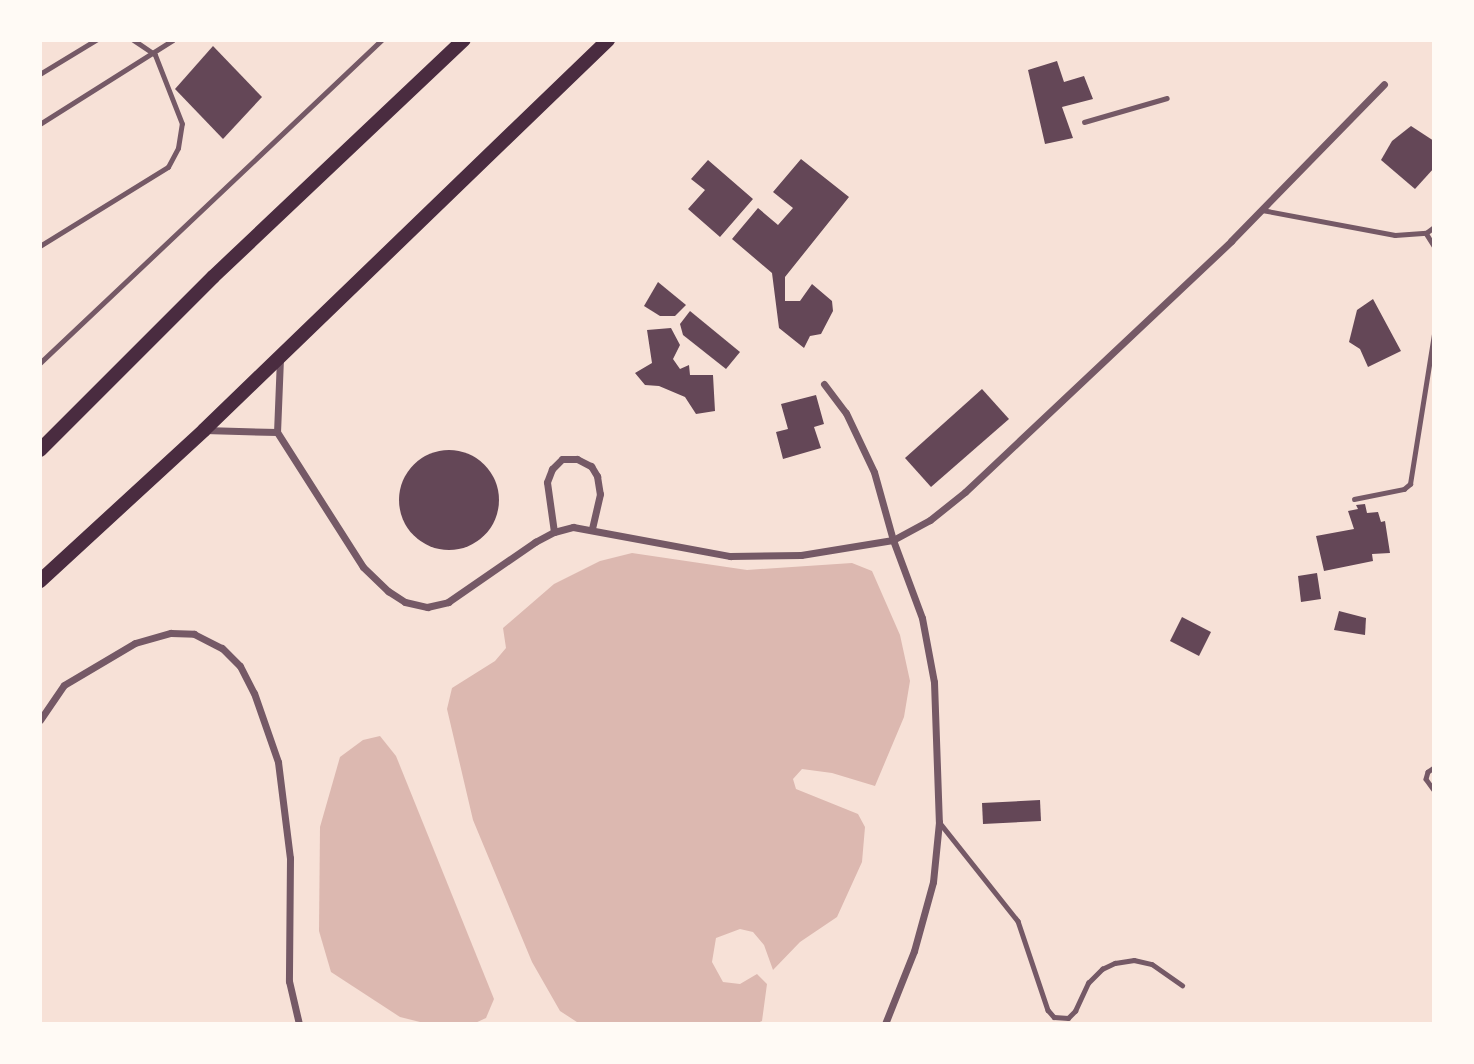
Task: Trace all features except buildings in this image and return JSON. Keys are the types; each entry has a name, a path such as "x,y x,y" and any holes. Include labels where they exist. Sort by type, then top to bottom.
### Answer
{"highway":[{"path":"40,450 213,277 464,40"},
{"path":"40,581 204,430 608,40"}],"street":[{"path":"280,355 277,432 363,567 388,591 405,602 426,607 448,602 554,531 573,527 741,556 801,555 892,540 930,520 965,492 1261,209 1384,84"},
{"path":"824,384 846,413 874,472 892,540 922,618 934,682 939,822 933,882 914,951 886,1024"},
{"path":"204,430 277,432"},
{"path":"554,531 547,482 552,469 562,459 578,459 591,466 597,476 600,494 592,530"},
{"path":"40,720 64,685 135,643 171,633 194,634 222,648 240,666 254,693 280,772 290,858 289,981 299,1024"}],"lane":[{"path":"40,74 96,40"},
{"path":"40,246 168,167 178,148 183,124 155,55 133,40"},
{"path":"40,124 155,55 173,40"},
{"path":"40,363 381,40"},
{"path":"1084,122 1167,97"},
{"path":"1261,209 1395,235 1426,233 1434,227"},
{"path":"1426,233 1434,246"},
{"path":"1354,499 1404,489 1410,484 1434,334"},
{"path":"1434,768 1427,772 1426,779 1434,790"},
{"path":"939,822 1018,921 1048,1010 1054,1017 1068,1018 1075,1011 1088,983 1102,969 1115,963 1134,960 1152,964 1181,985"}],"shaded area":[{"path":"632,553 747,570 852,563 872,571 900,635 910,681 904,717 875,786 832,773 802,769 793,779 796,789 858,814 865,827 862,862 837,917 800,942 773,970 764,945 753,932 740,929 716,938 712,962 723,982 740,984 757,974 767,984 762,1021 755,1024 580,1024 560,1011 532,962 473,820 447,709 452,688 495,661 506,648 503,628 554,584 600,561"},
{"path":"380,736 396,756 494,999 486,1018 473,1024 428,1024 400,1017 331,972 319,931 320,827 340,757 363,740"}]}
